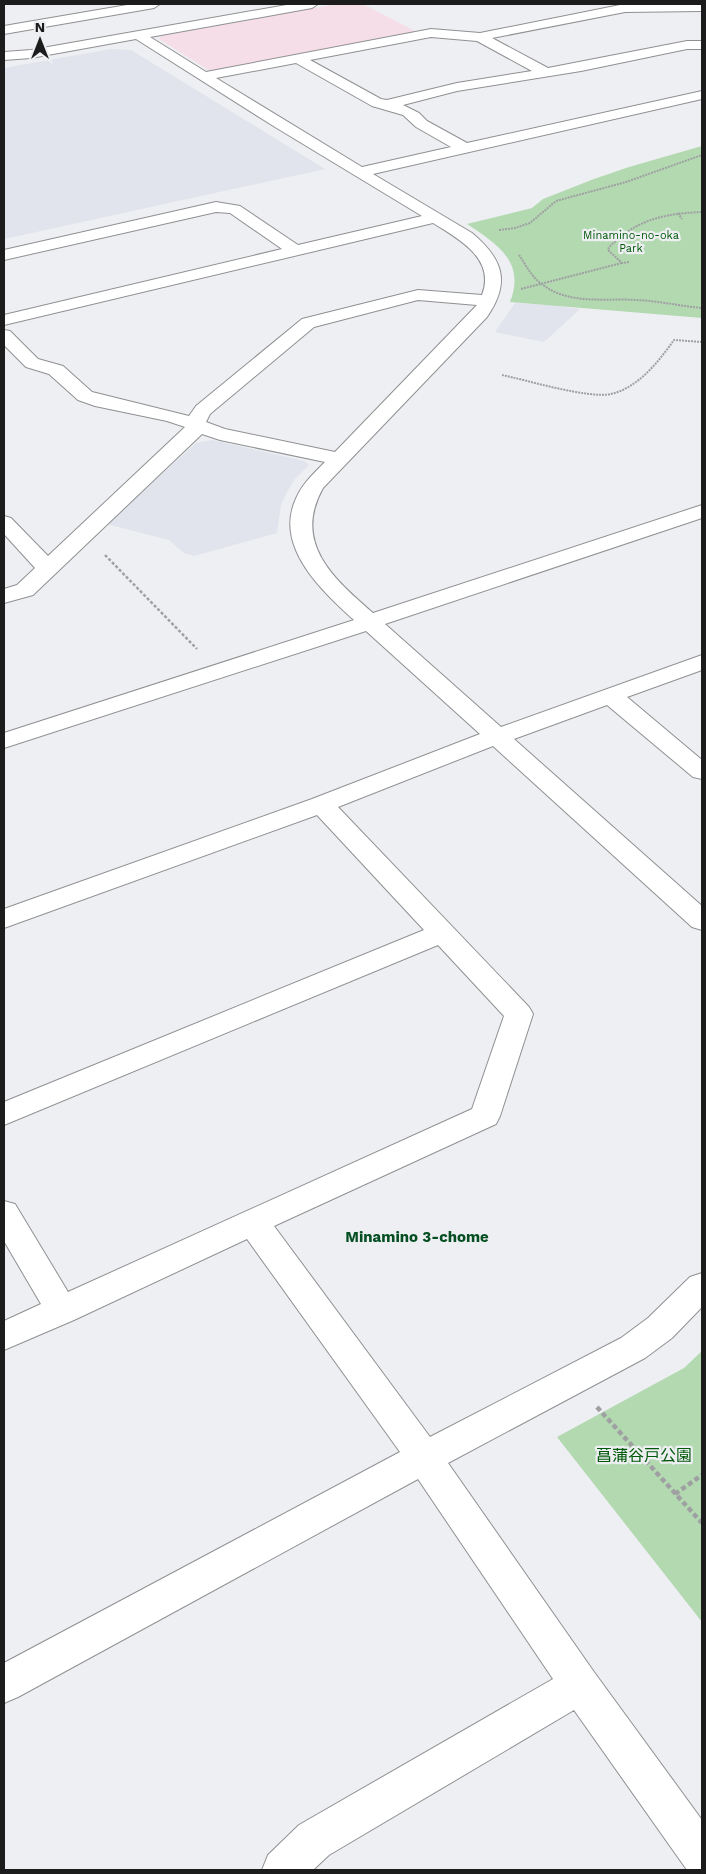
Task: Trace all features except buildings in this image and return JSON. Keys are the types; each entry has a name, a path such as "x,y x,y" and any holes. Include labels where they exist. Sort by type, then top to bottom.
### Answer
{"street":[{"path":"4,30 154,4"},
{"path":"4,56 31,54 312,4"},
{"path":"204,76 431,33 480,37 625,8 702,7"},
{"path":"138,35 466,236 485,254 494,275 493,293 489,301 481,313 314,486 305,500 300,521 305,549 320,574 344,599 702,921"},
{"path":"480,37 546,73"},
{"path":"297,58 377,103 390,104 457,87 546,73 687,45 702,45"},
{"path":"360,172 702,95"},
{"path":"390,104 412,115 420,120 421,124 464,148"},
{"path":"4,255 216,207 234,209 295,251"},
{"path":"4,320 435,218"},
{"path":"4,596 25,590 193,432 203,410 308,322 418,295 489,301"},
{"path":"4,334 32,363 56,370 85,396 95,400 172,416 220,434 339,459"},
{"path":"4,741 702,510"},
{"path":"4,522 48,569"},
{"path":"4,919 321,805 497,737 702,662"},
{"path":"610,695 702,772"},
{"path":"4,1336 485,1116 519,1014 321,805"},
{"path":"4,1114 442,933"},
{"path":"4,1212 62,1310"},
{"path":"253,1222 423,1458 580,1685 702,1855"},
{"path":"4,1684 423,1458 633,1348 660,1328 702,1286"},
{"path":"283,1870 314,1840 580,1685"}],"path":[{"path":"503,236 497,230 516,228 530,223 556,202 626,182 702,155"},
{"path":"622,263 609,252 608,247 628,231 650,219 678,213 702,212"},
{"path":"678,213 682,219"},
{"path":"515,250 529,271 542,285 551,290 581,299 636,300 702,308"},
{"path":"515,289 542,285 554,279 630,262"},
{"path":"502,375 610,395 647,372 664,356 674,340 702,342"},
{"path":"84,533 200,652"},
{"path":"596,1404 702,1523"},
{"path":"675,1494 702,1475"}],"shaded area":[{"path":"337,4 363,4 417,32 210,71 159,39 162,35"},
{"path":"111,49 131,50 325,169 4,239 4,68"},
{"path":"515,303 580,309 544,342 495,332"},
{"path":"213,440 304,461 309,465 294,480 287,492 281,505 277,533 194,556 184,553 169,540 107,524 196,443"}],"green space":[{"name":"Minamino-no-oka Park","path":"702,146 702,318 510,302 514,288 514,276 511,265 498,247 467,224 532,208 543,199 594,179"},
{"name":"菖蒲谷戸公園","path":"702,1351 702,1622 557,1437 684,1368"}],"district":[{"name":"Minamino 3-chome","path":"417,1237"}]}
